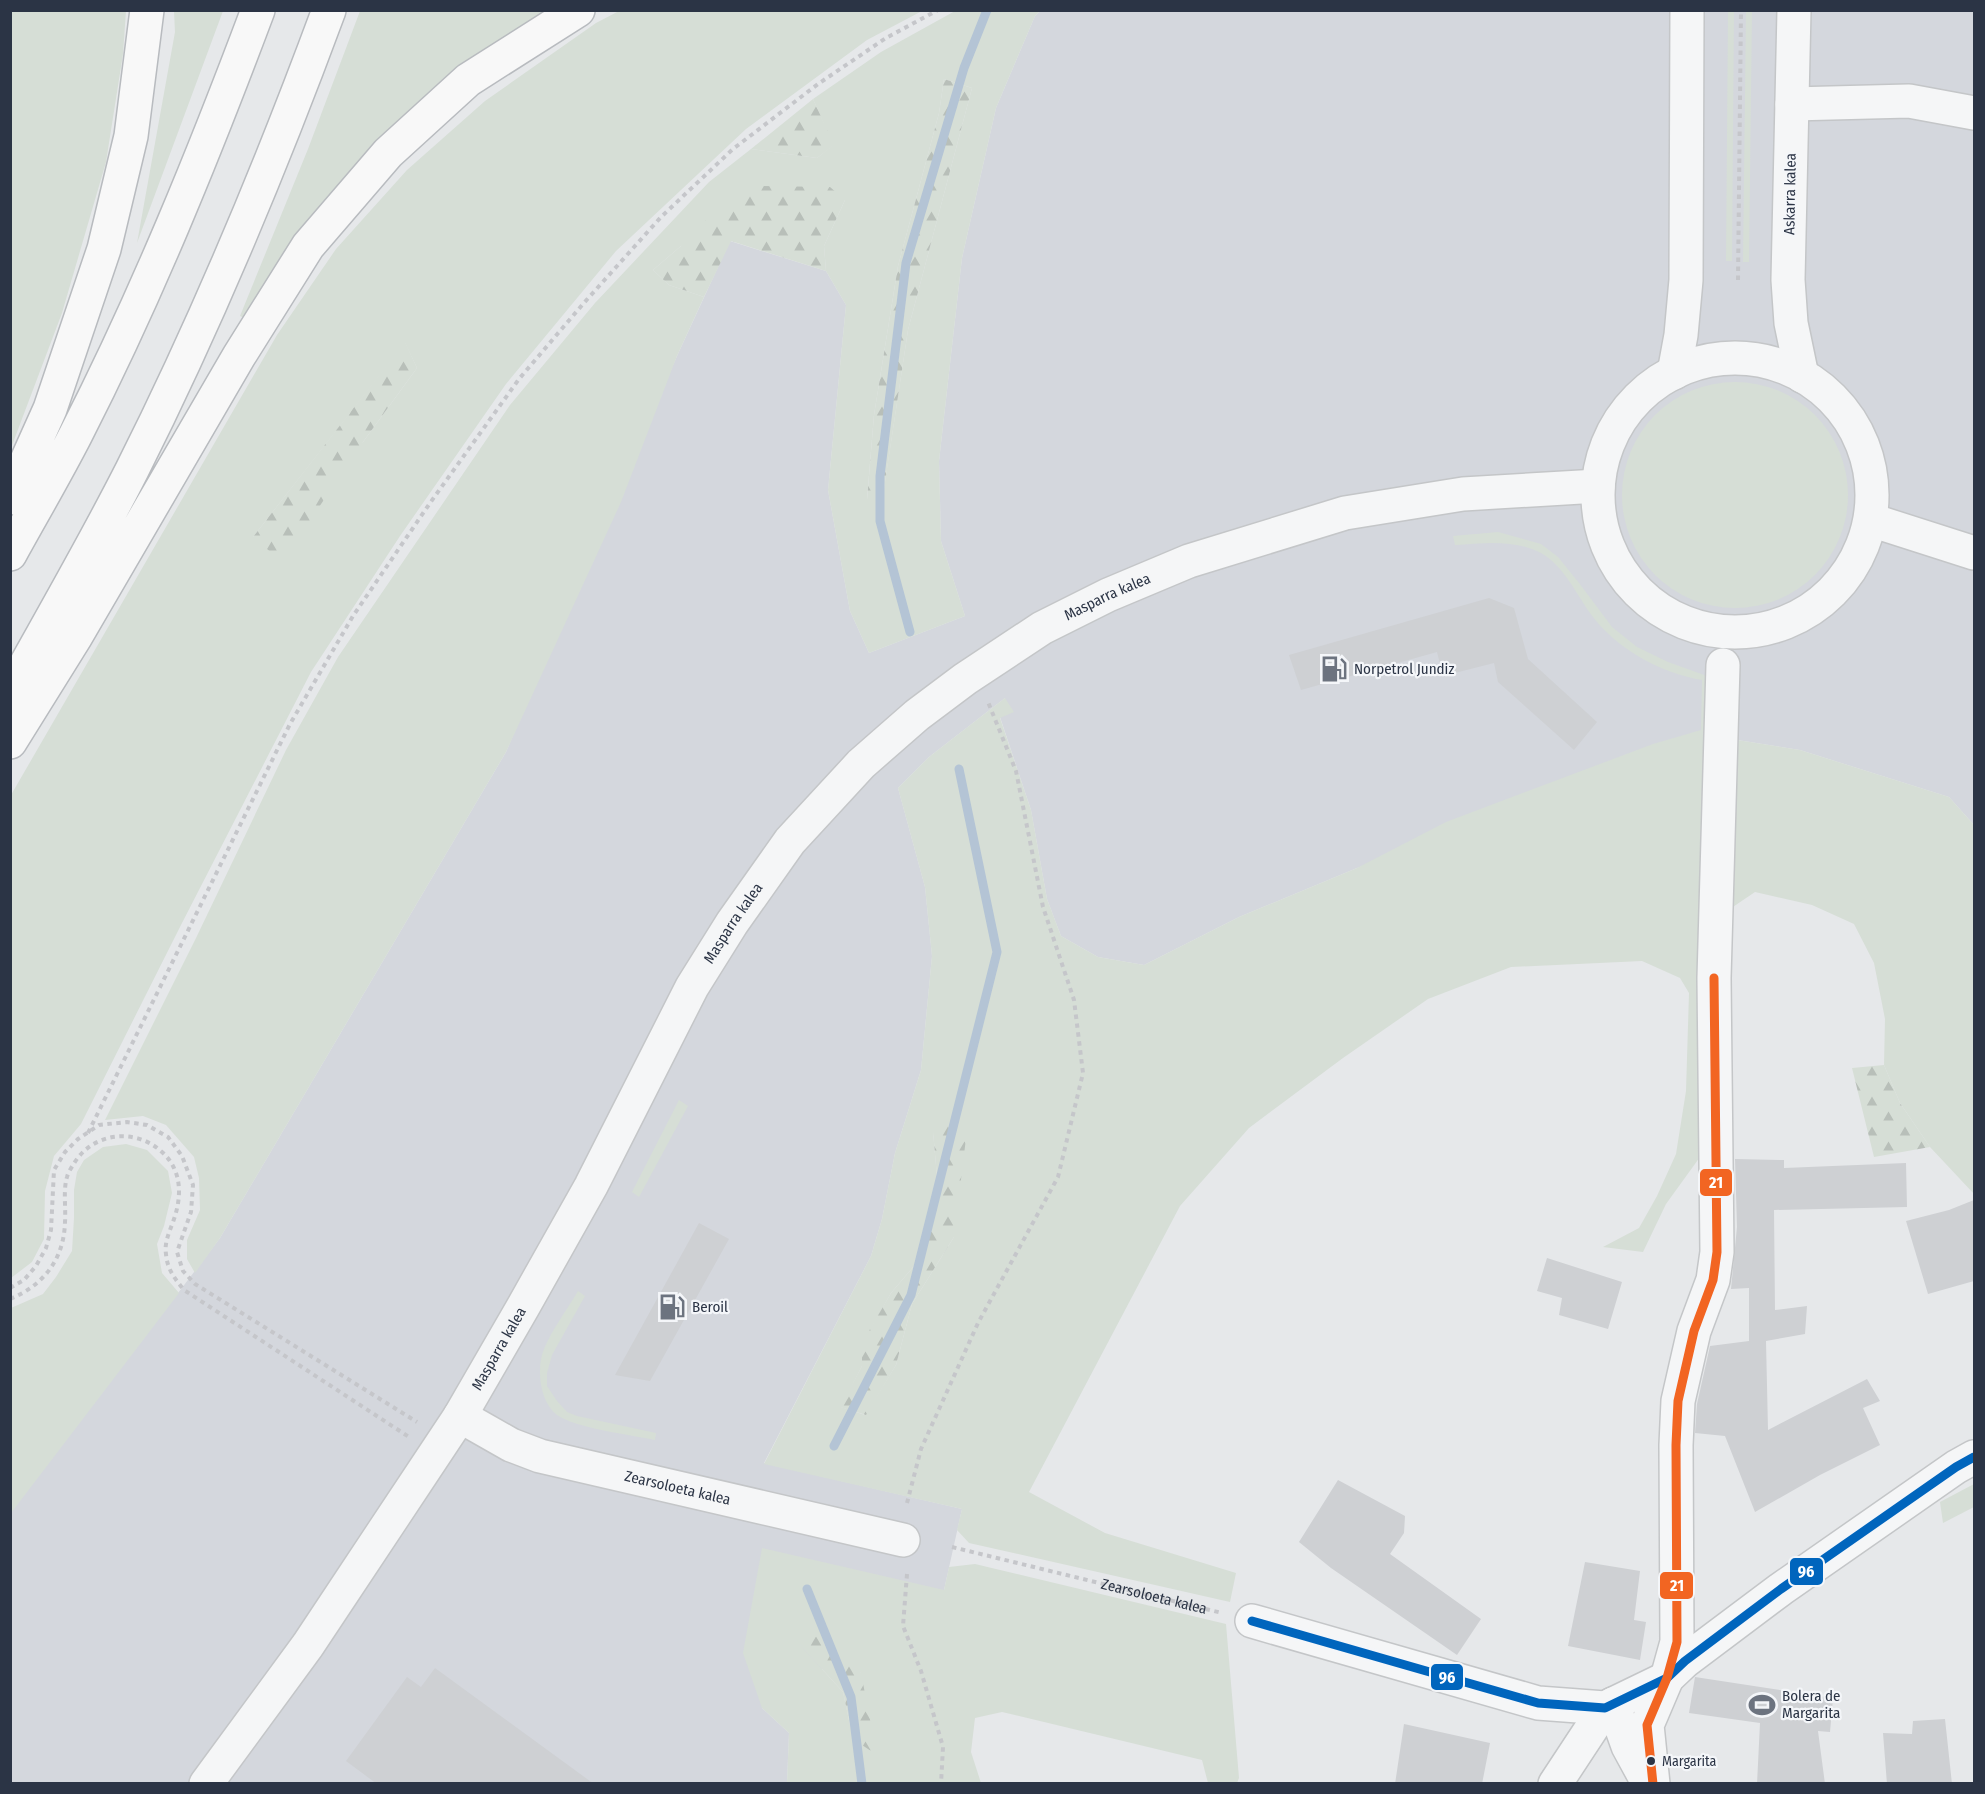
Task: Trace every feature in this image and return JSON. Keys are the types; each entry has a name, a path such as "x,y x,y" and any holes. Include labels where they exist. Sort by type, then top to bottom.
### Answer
{"highway":[{"path":"10,498 50,409 104,249 131,136 147,10"},
{"path":"10,554 76,434 150,279 228,92 258,10"},
{"path":"10,693 132,471 209,308 288,119 329,10"},
{"path":"10,742 82,626 239,356 308,246 388,153 468,81 578,10"}],"street":[{"path":"1674,373 1681,335 1686,280 1687,10"},
{"name":"Askarra kalea","path":"1794,10 1788,280 1791,323 1802,376"},
{"path":"1792,104 1909,101 1974,113"},
{"path":"1738,358 1771,363 1802,376 1830,396 1852,422 1866,453 1873,486 1871,520 1857,559 1833,592 1799,617 1760,631 1719,632 1679,620 1644,598 1617,566 1602,528 1598,486 1605,451 1621,420 1644,393 1674,373 1705,362 1738,358"},
{"name":"Masparra kalea","path":"206,1784 308,1646 459,1416 591,1186 692,987 732,923 790,841 861,764 917,715 965,679 1042,628 1108,595 1189,561 1345,513 1463,494 1598,486"},
{"path":"1871,520 1974,553"},
{"path":"1653,1784 1647,1725 1667,1678 1677,1642 1676,1445 1678,1401 1694,1331 1713,1280 1717,1252 1713,978 1723,665"},
{"name":"Zearsoloeta kalea","path":"459,1416 512,1445 540,1456 903,1540"},
{"path":"1252,1621 1538,1702 1609,1706 1667,1678 1685,1661 1781,1589 1956,1467 1974,1457"},
{"path":"1555,1784 1609,1706"},
{"path":"1609,1706 1648,1784"}],"path":[{"path":"88,1133 290,724 353,616 519,379 661,217 733,148 837,71 886,38 938,10"},
{"path":"1738,280 1740,10"},
{"path":"907,1503 921,1449 978,1323 1058,1177 1083,1073 1074,1000 1043,908 1016,771 988,701"},
{"path":"10,1288 24,1280 36,1266 46,1248 51,1230 54,1170 65,1152 99,1125 127,1122 147,1125 168,1137 182,1156 193,1185 191,1212 177,1252 183,1271 195,1284 417,1422"},
{"path":"10,1299 35,1286 52,1268 60,1250 65,1226 67,1176 76,1160 87,1148 103,1138 122,1135 138,1137 155,1145 167,1156 177,1172 180,1189 178,1207 167,1237 166,1254 171,1273 184,1290 410,1437"},
{"name":"Zearsoloeta kalea","path":"952,1547 1252,1621"},
{"path":"907,1574 903,1626 921,1671 943,1747 941,1784"}],"shaded area":[{"path":"1040,11 1974,11 1974,825 1949,797 1800,750 1712,736 1357,868 1239,917 1144,965 1098,957 1061,936 1047,899 1031,810 1000,717 1005,698 929,757 898,788 925,887 932,956 921,1070 895,1153 882,1219 871,1256 764,1463 962,1509 944,1590 762,1708 789,1733 787,1783 11,1783 10,1513 220,1238 506,752 677,356 730,241 826,271 846,305 828,490 850,611 869,653 965,616 941,541 939,461 962,258 996,108 1035,16"}],"green space":[{"path":"11,10 126,11 123,54 106,162 62,313 11,448"},
{"path":"1734,10 1732,261 1726,261 1728,11"},
{"path":"174,11 223,11 137,243 175,32"},
{"path":"360,11 556,11 487,54 249,320 240,316 308,149"},
{"path":"619,11 922,11 867,40 746,129 616,251 506,384 400,536 311,672 81,1124 54,1156 45,1191 44,1239 32,1262 11,1278 11,795 277,335 336,249 407,170 485,101 596,23","holes":["405,343 417,368 363,442 253,537"]},
{"path":"955,11 1040,11 1035,16 996,108 962,258 939,461 941,541 965,616 869,653 850,611 828,490 846,305 826,271 824,246 845,200 681,246 653,270 669,285 704,297 677,356 621,502 506,752 220,1238 195,1273 187,1259 187,1240 200,1210 199,1178 194,1157 166,1125 143,1116 105,1120 286,750 338,657 510,405 595,303 709,182 751,149 817,158 833,145 813,99 881,52","holes":["944,79 972,88 908,330 881,508 867,499 874,415 898,266 939,113"]},
{"path":"1746,11 1752,11 1749,262 1743,262"},
{"path":"944,79 972,88 908,330 881,509 867,500 874,415 898,266 939,113"},
{"path":"813,99 834,145 817,158 751,149"},
{"path":"762,186 830,187 845,200 824,246 826,271 731,241 704,297 669,285 653,270 681,246 710,216"},
{"path":"405,342 417,368 363,442 292,547 274,555 253,537"},
{"path":"1724,382 1746,382 1788,395 1815,415 1835,442 1846,473 1848,495 1846,517 1835,548 1815,575 1788,595 1768,603 1746,608 1724,608 1682,595 1663,582 1648,567 1635,548 1627,528 1622,506 1622,484 1635,442 1648,423 1663,408 1682,395 1702,387"},
{"path":"1498,532 1541,544 1558,557 1612,627 1637,647 1668,662 1707,676 1700,1157 1666,1204 1643,1252 1603,1247 1639,1228 1676,1154 1686,1091 1689,993 1680,978 1642,961 1511,967 1428,999 1343,1058 1249,1128 1180,1206 1029,1492 1105,1533 1236,1573 1230,1602 969,1543 957,1530 962,1509 764,1464 871,1256 882,1219 895,1153 921,1070 932,956 925,887 898,788 929,757 1005,698 1014,712 1000,718 1031,810 1047,899 1061,936 1098,957 1144,965 1239,917 1357,868 1446,822 1653,744 1701,730 1702,680 1670,672 1625,648 1600,626 1562,572 1549,558 1531,549 1510,544 1455,545 1453,536","holes":["933,1131 954,1237 912,1304 896,1365 865,1415 841,1407 862,1366 863,1343 891,1293 926,1252 937,1177"]},
{"path":"1731,739 1800,750 1949,797 1974,825 1974,1194 1930,1147 1900,1103 1884,1065 1885,1019 1874,963 1854,924 1812,905 1755,892 1724,913"},
{"path":"1884,1065 1900,1103 1930,1147 1874,1157 1852,1068"},
{"path":"679,1100 688,1106 639,1197 632,1192"},
{"path":"953,1119 967,1130 954,1237 912,1304 896,1365 866,1415 840,1407 862,1366 862,1343 891,1293 926,1252 937,1177 933,1131"},
{"path":"126,1144 147,1150 168,1171 172,1193 157,1244 162,1273 179,1293 11,1513 11,1308 43,1294 72,1251 74,1190 77,1172 84,1160 103,1147"},
{"path":"578,1291 585,1296 552,1355 547,1373 547,1386 567,1412 656,1433 655,1440 565,1420 557,1415 547,1403 540,1379 542,1355 553,1331"},
{"path":"1974,1484 1974,1507 1943,1523 1940,1502"},
{"path":"762,1548 944,1590 949,1567 975,1564 1226,1624 1239,1778 1237,1783 1208,1783 1202,1760 1002,1712 975,1718 971,1752 981,1783 787,1783 789,1733 762,1708 743,1653","holes":["799,1644 861,1673 853,1739 843,1692"]},
{"path":"820,1635 838,1643 861,1673 877,1755 853,1739 843,1692 799,1644"}],"building":[{"name":"Norpetrol Jundiz","path":"1489,598 1514,608 1528,659 1597,722 1574,750 1498,682 1494,663 1443,676 1437,652 1301,690 1289,655"},
{"path":"1735,1159 1784,1160 1784,1168 1906,1163 1907,1207 1774,1210 1775,1310 1807,1306 1805,1334 1766,1341 1768,1430 1867,1379 1880,1401 1863,1408 1880,1445 1820,1475 1755,1512 1725,1436 1695,1433 1697,1404 1710,1346 1749,1341 1749,1288 1731,1289 1737,1227"},
{"path":"1974,1200 1974,1281 1928,1294 1906,1221 1949,1210"},
{"name":"Beroil","path":"699,1223 729,1239 650,1381 615,1375"},
{"path":"1547,1258 1622,1282 1608,1329 1559,1315 1562,1298 1537,1291"},
{"path":"1338,1480 1405,1516 1404,1533 1390,1554 1481,1619 1457,1655 1331,1568 1299,1542"},
{"path":"1585,1562 1640,1571 1634,1620 1646,1622 1640,1660 1568,1646"},
{"path":"435,1668 594,1784 377,1784 346,1761 407,1677 421,1687"},
{"path":"1695,1677 1833,1698 1830,1732 1818,1731 1825,1784 1757,1784 1760,1723 1689,1713"},
{"path":"1945,1719 1952,1784 1887,1784 1883,1733 1912,1734 1913,1721"},
{"path":"1404,1724 1490,1743 1482,1784 1395,1784"}],"waterway":[{"path":"910,632 880,521 880,476 906,263 964,68 987,10"},
{"path":"834,1446 911,1295 997,952 959,769"},
{"path":"807,1589 851,1697 862,1784"}],"transit line":[{"name":"21","path":"1653,1784 1647,1725 1667,1678 1677,1642 1676,1445 1678,1401 1694,1331 1713,1280 1717,1252 1714,978"},
{"name":"96","path":"1252,1621 1538,1703 1605,1708 1667,1678 1685,1661 1781,1589 1956,1467 1974,1457"}],"place":[{"name":"Norpetrol Jundiz","path":"1334,669"},
{"name":"Beroil","path":"672,1307"},
{"name":"Bolera de Margarita","path":"1762,1705"},
{"name":"Margarita","path":"1651,1761"}]}
